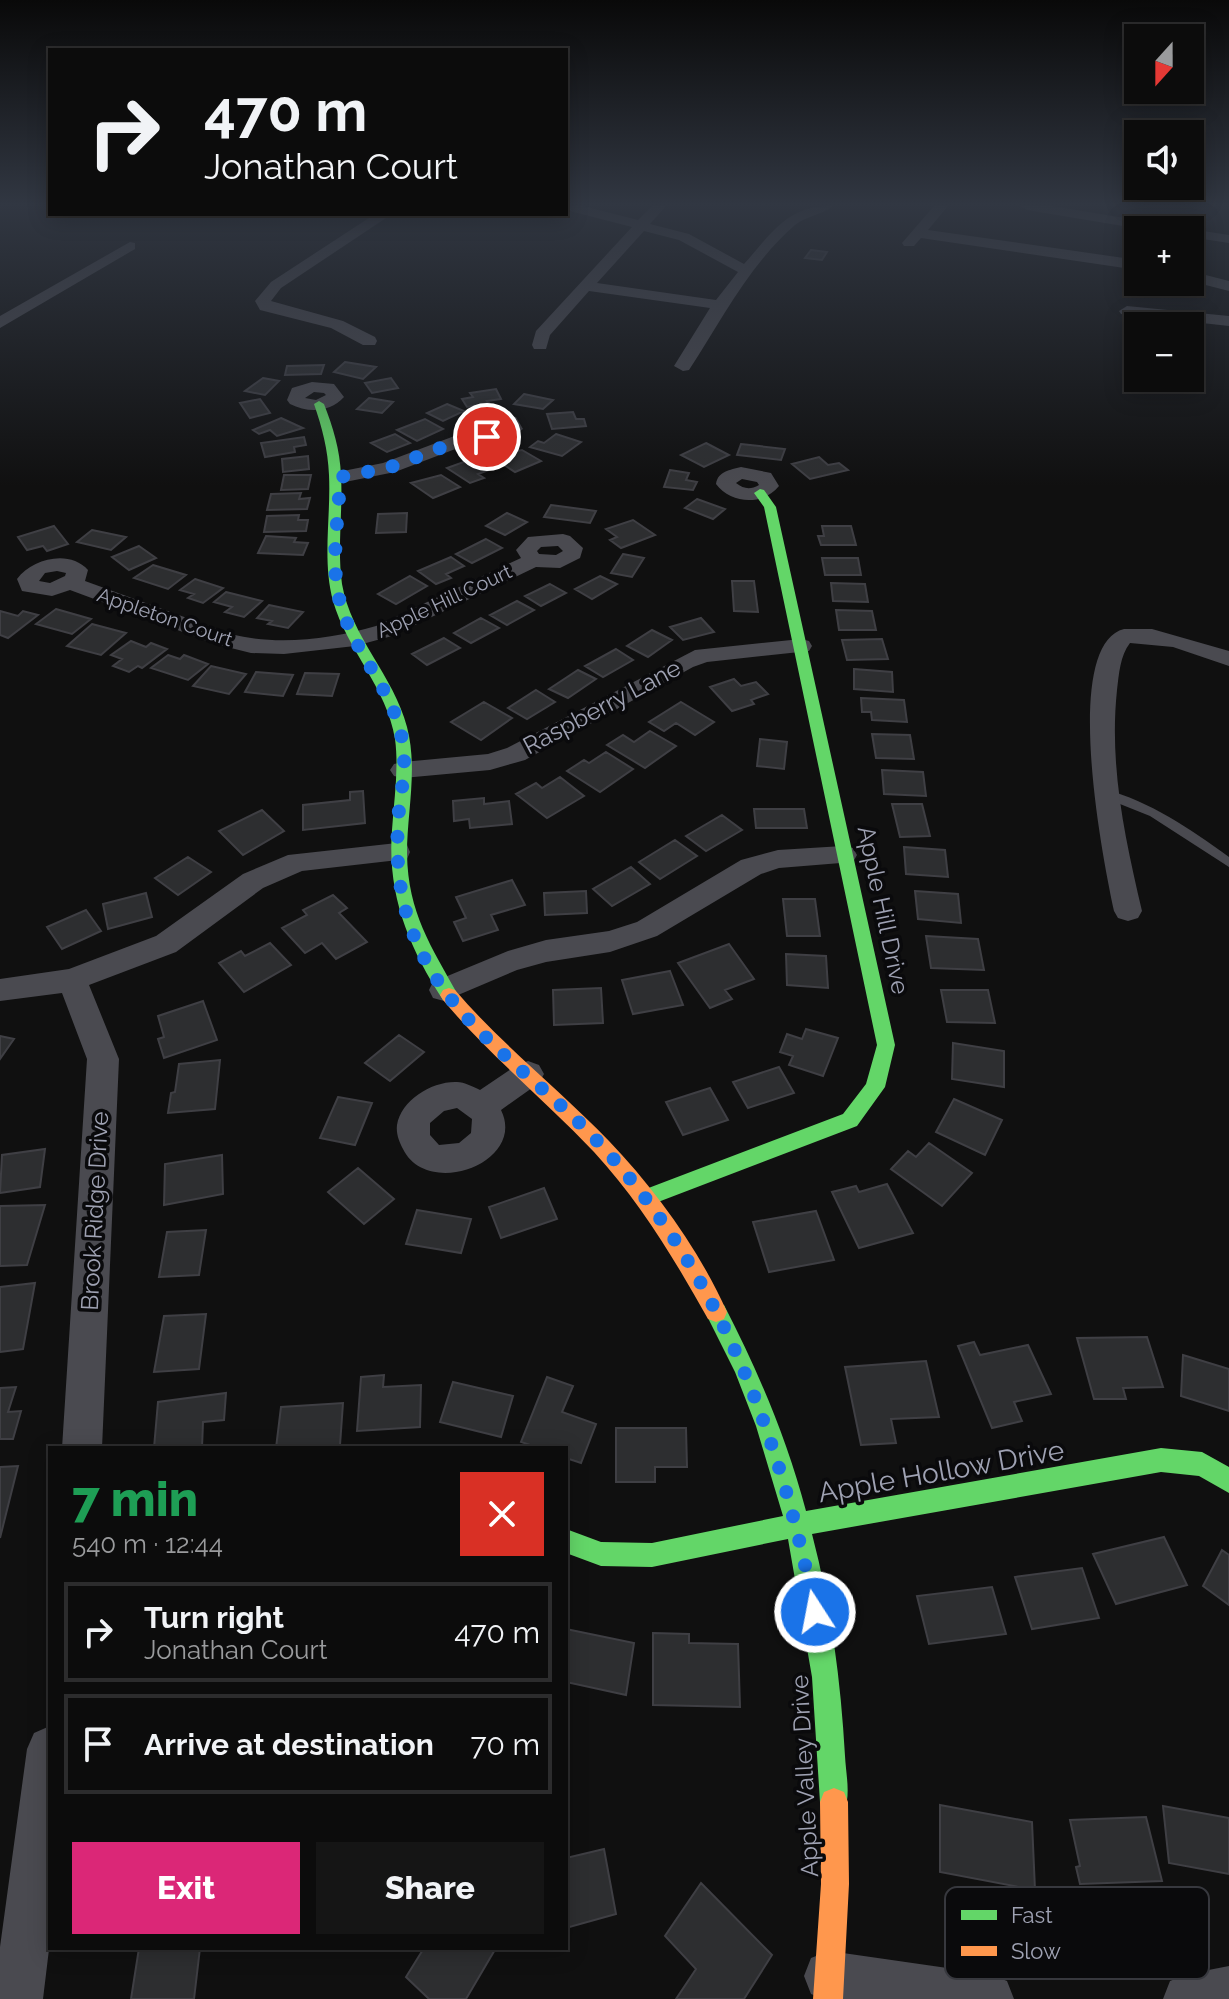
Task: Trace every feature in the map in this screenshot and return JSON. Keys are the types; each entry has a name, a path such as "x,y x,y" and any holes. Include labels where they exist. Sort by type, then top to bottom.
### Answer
{"street":[{"path":"0,323 40,299"},
{"path":"264,299 266,307 337,324 369,341"},
{"path":"540,345 542,334 572,299"},
{"path":"679,299 720,305"},
{"path":"683,366 724,299"},
{"path":"1127,311 1229,321"},
{"name":"Apple Valley Drive","path":"319,404 333,435 340,477 337,583 342,611 393,708 403,745 398,878 406,915 420,950 444,990 472,1022 602,1146 645,1198 693,1268 739,1355 764,1416 796,1525 819,1636 831,1743 835,1871 829,1988"},
{"path":"340,477 388,468 477,434"},
{"name":"Apple Hill Drive","path":"645,1198 850,1120 875,1087 886,1045 770,507 760,493"},
{"name":"Apple Hill Court","path":"355,639 384,631 533,560"},
{"name":"Appleton Court","path":"71,583 192,629 251,646 284,647 355,639"},
{"path":"1128,911 1103,793 1100,726 1112,648 1124,636 1152,636 1229,659"},
{"name":"Raspberry Lane","path":"403,770 490,762 516,754 703,655 801,646"},
{"path":"0,990 72,980 166,944 253,881 298,862 397,852"},
{"path":"444,990 521,958 610,941 647,929 751,867 778,859 843,855"},
{"name":"Brook Ridge Drive","path":"72,980 103,1059 82,1446"},
{"path":"482,1106 528,1074"},
{"name":"Apple Hollow Drive","path":"568,1542 601,1554 652,1555 796,1525 1161,1460 1202,1464 1229,1481"},
{"path":"18,1999 48,1765"},
{"path":"829,1988 989,1999"},
{"path":"1188,1999 1229,1991"}],"lane":[{"path":"1103,793 1128,799 1175,822 1229,863"}],"building":[{"path":"345,362 376,367 363,379 334,372"},
{"path":"324,365 321,374 285,375 287,366"},
{"path":"263,378 279,381 265,395 245,391"},
{"path":"391,378 398,388 372,393 365,383"},
{"path":"496,389 501,399 487,401 489,403 467,407 462,399 473,397 470,393"},
{"path":"524,394 553,400 543,409 514,404"},
{"path":"369,398 393,402 382,413 357,409"},
{"path":"260,399 270,413 250,418 240,403"},
{"path":"447,404 464,411 443,421 427,413"},
{"path":"573,412 576,419 584,419 586,426 552,429 547,414"},
{"path":"281,418 303,428 277,436 270,430 259,434 253,430"},
{"path":"425,419 443,429 417,441 397,430"},
{"path":"395,434 410,443 387,452 371,443"},
{"path":"556,434 581,442 562,456 530,447 538,441 544,443"},
{"path":"304,437 306,445 294,447 295,452 265,457 261,443"},
{"path":"706,443 729,455 704,467 681,455"},
{"path":"741,444 785,449 781,460 737,455"},
{"path":"522,450 541,461 515,472 492,457"},
{"path":"308,456 309,469 283,472 282,459"},
{"path":"819,457 828,465 839,463 848,470 810,479 792,464"},
{"path":"484,459 497,467 478,474 484,478 470,483 447,468 469,460 474,463"},
{"path":"670,470 689,473 686,480 697,482 693,490 664,487"},
{"path":"284,475 311,475 308,489 281,490"},
{"path":"441,475 460,487 433,498 411,483"},
{"path":"301,493 299,499 310,498 307,509 267,510 271,494"},
{"path":"697,499 725,509 713,519 685,508"},
{"path":"551,505 596,511 590,523 544,517"},
{"path":"407,513 406,532 376,533 378,514"},
{"path":"507,513 527,522 505,535 486,526"},
{"path":"299,515 298,520 308,520 306,531 264,532 267,516"},
{"path":"633,520 655,535 621,548 610,540 617,537 606,529"},
{"path":"54,526 68,544 47,551 43,546 27,550 18,537"},
{"path":"822,526 851,526 856,545 821,545 818,536 824,536"},
{"path":"92,530 126,537 111,550 77,542"},
{"path":"266,536 296,538 294,542 308,543 303,555 258,553"},
{"path":"486,539 502,548 472,563 456,554"},
{"path":"139,546 156,558 129,570 112,557"},
{"path":"623,554 644,558 632,577 611,573"},
{"path":"451,557 464,566 446,574 451,578 436,584 418,571"},
{"path":"822,558 858,558 861,575 825,575"},
{"path":"153,565 186,575 168,589 134,578"},
{"path":"410,576 427,586 396,604 378,594"},
{"path":"600,576 617,584 592,599 575,589"},
{"path":"195,579 223,588 203,603 188,598 194,594 180,590"},
{"path":"732,581 754,581 758,612 734,611"},
{"path":"831,583 865,584 868,602 833,601"},
{"path":"550,584 566,593 541,606 525,596"},
{"path":"226,592 262,601 244,617 225,612 232,607 214,602"},
{"path":"517,601 534,610 507,625 490,615"},
{"path":"269,605 303,612 288,628 268,624 272,621 257,618"},
{"path":"56,609 91,619 72,634 36,624"},
{"path":"836,610 872,611 876,630 839,630"},
{"path":"0,611 18,616 23,611 38,615 8,638 0,635"},
{"path":"481,618 499,628 471,643 454,633"},
{"path":"701,618 714,632 683,640 670,627"},
{"path":"92,624 126,633 101,655 67,646"},
{"path":"652,630 672,640 648,657 627,646"},
{"path":"444,638 460,648 427,665 412,654"},
{"path":"882,639 888,659 847,660 842,640"},
{"path":"131,641 146,647 151,643 167,649 142,668 138,666 129,672 113,666 122,659 111,655"},
{"path":"616,649 633,660 603,677 585,666"},
{"path":"168,655 180,659 184,655 208,664 188,680 151,668"},
{"path":"211,666 246,674 229,694 193,686"},
{"path":"854,669 892,672 893,692 854,689"},
{"path":"578,670 596,679 568,698 549,689"},
{"path":"256,672 293,675 283,696 245,692"},
{"path":"305,673 339,674 332,696 297,694"},
{"path":"734,679 741,686 756,682 768,694 751,700 754,704 732,711 710,687"},
{"path":"536,690 555,702 527,719 508,708"},
{"path":"861,698 904,700 907,722 872,720 871,712 862,712"},
{"path":"484,702 512,718 481,740 451,722"},
{"path":"681,702 714,722 695,735 676,723 664,731 649,722"},
{"path":"650,731 676,746 645,768 607,745 623,735 634,742"},
{"path":"872,734 910,735 914,759 876,758"},
{"path":"760,739 787,742 784,769 757,766"},
{"path":"606,752 633,769 600,792 567,771 584,760 589,763"},
{"path":"882,770 923,772 926,796 884,794"},
{"path":"560,777 584,796 547,818 516,794 536,783 542,788"},
{"path":"363,791 365,823 303,830 303,805 350,800 350,792"},
{"path":"484,798 484,804 509,801 512,824 470,828 469,819 454,821 453,801"},
{"path":"892,804 922,804 930,836 900,837"},
{"path":"754,809 804,809 807,828 756,828"},
{"path":"262,810 284,831 243,855 219,831"},
{"path":"722,815 742,830 706,851 686,836"},
{"path":"675,840 697,856 660,879 639,862"},
{"path":"904,847 945,850 948,877 906,874"},
{"path":"188,857 211,872 178,895 155,878"},
{"path":"631,867 650,884 612,906 593,889"},
{"path":"512,880 525,905 491,915 498,930 463,941 454,922 466,918 456,897"},
{"path":"586,891 587,913 545,915 544,893"},
{"path":"915,891 958,894 961,923 918,919"},
{"path":"146,893 152,917 108,929 103,904"},
{"path":"333,895 347,908 339,913 367,942 336,959 322,943 305,953 282,928 307,915 303,910"},
{"path":"783,899 815,899 820,936 787,936"},
{"path":"86,910 101,931 62,949 47,927"},
{"path":"926,936 978,939 984,970 931,968"},
{"path":"270,943 291,965 244,992 219,963 241,951 245,956"},
{"path":"729,944 754,979 725,990 732,999 710,1008 678,963"},
{"path":"786,954 826,956 828,988 787,985"},
{"path":"670,971 683,1005 633,1014 622,980"},
{"path":"601,988 603,1023 554,1025 553,990"},
{"path":"941,990 988,990 995,1023 947,1022"},
{"path":"203,1001 217,1040 164,1058 158,1039 164,1037 158,1016"},
{"path":"806,1029 838,1038 823,1076 789,1065 793,1056 780,1052 787,1034 802,1039"},
{"path":"399,1035 424,1052 390,1081 365,1063"},
{"path":"0,1036 14,1039 0,1059"},
{"path":"953,1043 1004,1051 1004,1087 952,1079"},
{"path":"220,1060 215,1109 168,1113 179,1064"},
{"path":"779,1067 794,1093 748,1108 733,1082"},
{"path":"710,1088 728,1120 683,1135 666,1102"},
{"path":"338,1097 372,1103 355,1145 320,1138"},
{"path":"954,1099 1002,1120 985,1155 936,1132"},
{"path":"929,1143 972,1173 942,1206 891,1169 908,1151 916,1157"},
{"path":"45,1149 40,1187 0,1193 2,1155"},
{"path":"222,1155 223,1194 164,1205 165,1164"},
{"path":"358,1168 394,1199 364,1224 328,1192"},
{"path":"887,1184 913,1233 859,1248 832,1192 856,1186 859,1192"},
{"path":"544,1188 557,1219 501,1238 489,1207"},
{"path":"45,1205 27,1265 0,1266 0,1206"},
{"path":"417,1210 471,1219 461,1253 406,1244"},
{"path":"816,1211 834,1260 769,1272 753,1222"},
{"path":"206,1230 199,1275 159,1277 167,1232"},
{"path":"35,1283 23,1349 0,1352 0,1287"},
{"path":"206,1314 199,1369 154,1372 164,1316"},
{"path":"1147,1337 1163,1387 1123,1388 1126,1399 1094,1399 1077,1338"},
{"path":"974,1342 980,1355 1028,1345 1051,1394 1014,1402 1022,1421 992,1428 958,1346"},
{"path":"1183,1355 1229,1369 1229,1411 1181,1396"},
{"path":"926,1361 939,1417 891,1419 896,1443 861,1445 845,1367"},
{"path":"384,1375 383,1387 421,1385 420,1427 357,1431 361,1377"},
{"path":"547,1377 573,1386 562,1412 596,1424 581,1463 568,1459 568,1446 533,1446 521,1442"},
{"path":"453,1382 513,1396 501,1437 440,1422"},
{"path":"16,1387 8,1412 21,1411 13,1439 0,1439 0,1388"},
{"path":"226,1393 224,1420 203,1422 202,1446 154,1446 158,1402"},
{"path":"343,1403 340,1445 276,1446 281,1407"},
{"path":"616,1428 686,1428 687,1467 655,1467 655,1482 616,1482"},
{"path":"18,1466 0,1538 0,1467"},
{"path":"1164,1537 1187,1585 1116,1604 1093,1554"},
{"path":"1222,1550 1229,1555 1229,1605 1203,1586"},
{"path":"1082,1568 1099,1618 1032,1629 1015,1577"},
{"path":"992,1587 1006,1634 929,1644 917,1596"},
{"path":"568,1629 634,1643 626,1695 568,1682"},
{"path":"653,1633 689,1634 689,1643 738,1644 740,1707 653,1705"},
{"path":"940,1805 1032,1822 1035,1887 1019,1887 940,1872"},
{"path":"1163,1806 1229,1818 1229,1874 1169,1863"},
{"path":"1146,1817 1162,1881 1080,1884 1076,1867 1080,1866 1070,1820"},
{"path":"604,1849 616,1914 568,1927 568,1858"},
{"path":"701,1883 772,1955 744,1999 676,1999 696,1969 665,1936"},
{"path":"139,1950 200,1950 194,1999 131,1999"},
{"path":"423,1950 495,1950 466,1999 429,1999 406,1977"}],"traffic: fast":[{"path":"319,404 333,452 334,559 341,604 356,639 386,690 400,727 404,779 399,855 404,898 416,937 449,995"},
{"path":"645,1198 850,1120 875,1087 886,1045 770,507 760,493"},
{"path":"716,1312 744,1367 768,1426 804,1550 825,1677 834,1802"},
{"path":"568,1542 601,1554 652,1555 796,1525 1161,1460 1202,1464 1229,1481"}],"traffic: slow":[{"path":"449,995 466,1016 618,1165 664,1226 716,1312"},
{"path":"828,1999 835,1884 834,1802"}],"route":[{"path":"487,437 477,434 404,463 370,473 340,477 336,556 340,604 348,626 387,694 403,745 397,852 402,902 420,950 451,998 472,1022 602,1146 671,1233 702,1283 739,1355 764,1416 790,1498 815,1612"}]}
